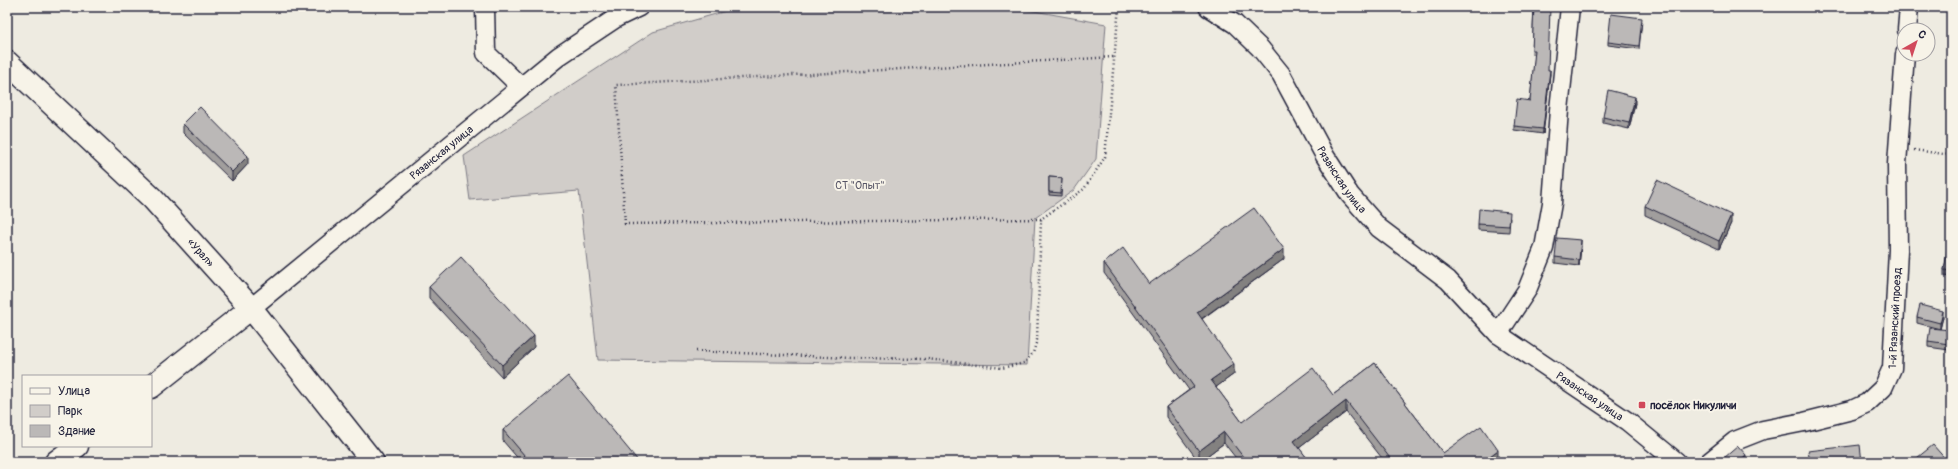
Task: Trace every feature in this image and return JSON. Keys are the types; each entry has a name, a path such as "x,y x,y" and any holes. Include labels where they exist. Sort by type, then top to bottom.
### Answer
{"main road":[{"name":"«Урал»","path":"7,62 152,198 251,308 373,462"},
{"path":"152,386 251,308"},
{"path":"56,462 76,447"}],"street":[{"path":"485,7 486,53 521,87"},
{"name":"Рязанская улица","path":"251,308 559,56 616,18 639,7"},
{"name":"Рязанская улица","path":"1208,7 1235,24 1260,48 1281,74 1325,156 1355,200 1380,228 1448,280 1498,334 1627,421 1677,462"},
{"path":"1498,334 1527,290 1544,248 1552,203 1559,110 1570,7"},
{"path":"1908,22 1909,7"},
{"name":"1-й Рязанский проезд","path":"1708,462 1735,441 1763,430 1852,410 1867,403 1883,388 1892,368 1898,250 1898,147 1905,62"}],"path":[{"path":"1114,57 616,86 625,224 1042,219 1084,189 1104,157 1114,57 1119,7"},
{"path":"1898,147 1951,155"},
{"path":"696,351 851,358 927,359 1002,368 1024,363 1033,353 1037,340 1042,219"}],"green space":[{"name":"СТ \"Опыт\"","path":"740,7 1012,7 1106,24 1096,159 1074,190 1035,218 1027,365 598,360 579,191 470,200 464,156 653,32"}],"building":[{"path":"1534,7 1550,7 1548,70 1550,70 1543,129 1514,126 1517,99 1530,101 1535,50 1532,50"},
{"path":"1611,14 1642,18 1639,46 1608,42"},
{"path":"1608,90 1635,97 1629,123 1603,117"},
{"path":"200,107 248,156 232,172 183,124"},
{"path":"1049,177 1062,178 1061,193 1049,192"},
{"path":"1657,180 1731,215 1719,241 1645,206"},
{"path":"1254,208 1284,249 1197,312 1234,364 1211,380 1242,422 1313,368 1333,395 1375,363 1443,453 1481,426 1498,450 1482,462 1393,462 1346,401 1294,441 1310,462 1247,462 1224,432 1199,451 1166,407 1194,387 1104,263 1123,248 1149,284"},
{"path":"1479,209 1510,212 1509,226 1478,224"},
{"path":"1951,235 1951,271 1944,270"},
{"path":"1557,238 1581,240 1579,260 1555,257"},
{"path":"461,257 534,336 502,365 429,287"},
{"path":"1920,305 1943,311 1940,323 1917,317"},
{"path":"1930,328 1950,330 1949,344 1928,341"},
{"path":"568,376 639,462 530,462 503,430"},
{"path":"1860,445 1862,462 1810,462 1808,451"},
{"path":"1933,445 1948,462 1912,462"},
{"path":"1738,446 1746,455 1738,462 1727,462 1724,458"}],"place":[{"name":"посёлок Никуличи","path":"1642,405"}]}
